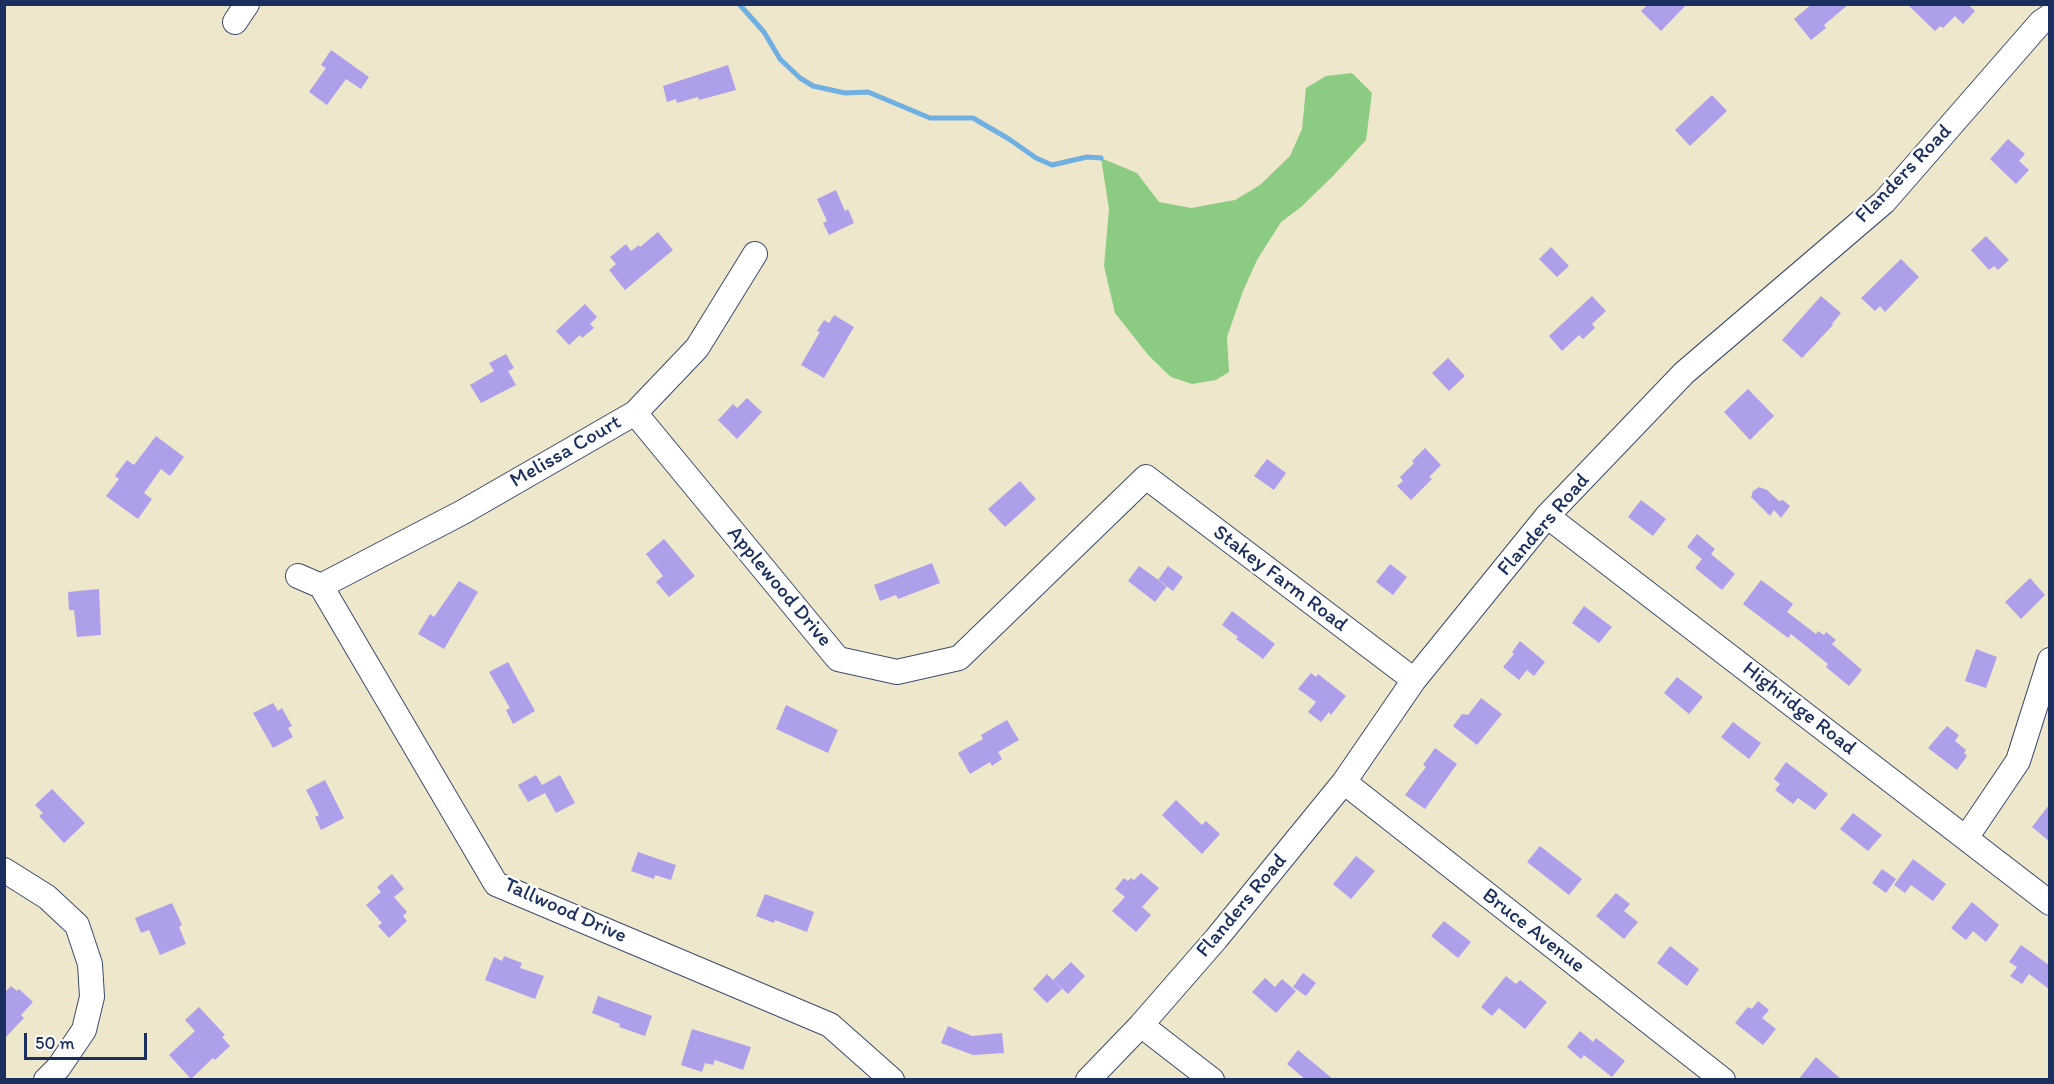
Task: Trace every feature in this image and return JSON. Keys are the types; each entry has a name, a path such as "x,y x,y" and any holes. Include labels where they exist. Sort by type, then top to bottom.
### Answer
{"street":[{"name":"Flanders Road","path":"1088,1080 1141,1025 1216,939 1344,783 1414,680 1547,516 1684,373 1884,202 2041,22 2049,16"},
{"name":"Melissa Court","path":"321,586 463,512 635,413 697,348 755,254"},
{"name":"Applewood Drive","path":"635,413 838,659 897,672 959,658 1146,477"},
{"name":"Stakey Farm Road","path":"1146,477 1414,680"},
{"name":"Highridge Road","path":"1547,516 2049,903"},
{"path":"298,576 321,586"},
{"name":"Tallwood Drive","path":"321,586 496,884 830,1025 892,1080"},
{"path":"1966,838 2018,761 2049,660"},
{"name":"Bruce Avenue","path":"1344,783 1723,1080"},
{"path":"4,870 47,897 76,925 90,964 92,997 84,1029 59,1067 46,1080"},
{"path":"1141,1025 1212,1080"}],"green space":[{"path":"1352,73 1372,93 1366,140 1301,207 1281,222 1257,260 1227,337 1229,372 1216,380 1192,384 1171,377 1149,356 1115,313 1104,266 1109,209 1101,158 1137,173 1159,202 1191,208 1235,200 1260,185 1290,156 1302,129 1306,88 1326,76"}],"building":[{"path":"1648,4 1687,4 1661,31 1641,11"},
{"path":"1812,4 1849,4 1824,25 1826,28 1811,40 1794,19"},
{"path":"1907,4 1968,4 1975,11 1963,24 1955,16 1943,28 1940,26 1935,31"},
{"path":"331,50 369,77 361,89 346,79 327,105 309,92 326,68 321,65"},
{"path":"728,65 736,90 699,100 698,97 677,103 676,99 667,102 663,86"},
{"path":"1712,95 1727,111 1690,146 1675,130"},
{"path":"2008,139 2025,154 2019,161 2029,170 2016,184 1990,159"},
{"path":"836,190 845,211 848,209 854,223 829,235 823,223 827,221 817,199"},
{"path":"658,232 673,250 625,290 609,270 616,264 610,257 626,244 631,251 639,245 640,247"},
{"path":"1986,236 2009,260 1998,270 1994,266 1989,270 1971,250"},
{"path":"1551,247 1569,266 1557,277 1539,259"},
{"path":"1901,259 1919,277 1885,312 1880,306 1875,311 1861,298"},
{"path":"1592,296 1606,311 1592,324 1595,328 1583,339 1579,335 1562,351 1549,336"},
{"path":"1821,296 1841,313 1833,325 1802,358 1782,340"},
{"path":"585,304 597,317 590,324 594,328 582,338 580,335 569,345 556,331"},
{"path":"834,315 854,327 824,378 801,365 820,332 817,331 824,320 829,323"},
{"path":"506,354 514,368 508,371 516,385 481,403 470,385 494,371 489,363"},
{"path":"1448,358 1465,376 1449,391 1432,373"},
{"path":"1748,389 1774,416 1750,440 1724,412"},
{"path":"747,398 762,412 737,439 718,420 733,404 737,408"},
{"path":"156,436 184,457 170,476 161,469 144,493 152,499 138,519 106,496 119,479 115,476 127,460 134,465"},
{"path":"1425,448 1441,465 1429,477 1432,479 1411,500 1397,486 1403,481 1400,477"},
{"path":"1267,459 1286,473 1274,490 1254,476"},
{"path":"1020,481 1036,499 1005,527 988,509"},
{"path":"1759,487 1790,506 1781,518 1774,510 1770,516 1751,497 1753,491"},
{"path":"1641,500 1666,519 1653,536 1628,517"},
{"path":"1697,534 1715,549 1711,554 1735,574 1722,590 1695,568 1702,559 1687,547"},
{"path":"664,539 695,576 669,597 656,582 663,576 646,554"},
{"path":"932,563 940,583 898,599 896,595 880,601 874,585"},
{"path":"1390,564 1407,577 1393,595 1376,582"},
{"path":"1139,566 1167,586 1155,602 1128,581"},
{"path":"1168,566 1183,577 1173,591 1158,580"},
{"path":"2030,578 2045,595 2021,619 2005,602"},
{"path":"1761,580 1793,604 1787,612 1816,634 1818,631 1824,635 1826,632 1836,640 1832,644 1862,670 1849,686 1826,667 1828,664 1791,634 1788,638 1743,604"},
{"path":"459,581 478,592 444,649 418,634 430,614 434,617"},
{"path":"99,589 101,635 77,637 74,610 69,610 68,592"},
{"path":"1584,606 1612,627 1599,643 1572,623"},
{"path":"1232,611 1275,644 1263,659 1236,639 1238,637 1222,625"},
{"path":"1520,641 1545,662 1534,676 1527,670 1519,680 1503,667 1514,654 1512,652"},
{"path":"1976,649 1997,657 1986,688 1965,681"},
{"path":"508,662 535,711 513,724 506,710 510,708 489,672"},
{"path":"1311,673 1316,677 1318,674 1346,696 1331,715 1329,712 1321,722 1308,712 1316,702 1298,689"},
{"path":"1677,677 1703,697 1689,714 1664,693"},
{"path":"1481,698 1502,714 1477,745 1453,726 1462,714 1468,715"},
{"path":"273,703 278,711 282,708 292,726 288,728 293,737 273,748 253,713"},
{"path":"786,705 838,730 828,753 776,729"},
{"path":"1007,720 1019,740 998,752 1002,759 992,766 990,762 970,774 958,753 983,739 981,735"},
{"path":"1733,722 1761,743 1749,759 1721,737"},
{"path":"1947,726 1959,735 1955,741 1966,750 1964,753 1967,756 1957,770 1928,748"},
{"path":"1435,748 1457,764 1425,809 1405,795 1426,767 1423,765"},
{"path":"1786,762 1828,794 1815,810 1798,798 1793,804 1775,790 1780,784 1774,779"},
{"path":"536,775 542,785 560,775 575,803 556,813 545,793 528,802 518,785"},
{"path":"325,780 344,818 321,830 315,817 319,815 306,790"},
{"path":"52,789 85,823 64,843 39,816 43,813 35,805"},
{"path":"1176,800 1202,825 1206,821 1220,834 1202,854 1162,815"},
{"path":"2049,805 2049,841 2032,827"},
{"path":"1853,813 1882,835 1868,851 1840,829"},
{"path":"1540,846 1582,879 1569,895 1527,862"},
{"path":"638,852 676,865 671,880 655,875 654,879 631,871"},
{"path":"1356,856 1375,871 1351,899 1333,884"},
{"path":"1913,859 1946,884 1933,901 1911,885 1905,893 1894,885"},
{"path":"1882,869 1896,879 1886,893 1872,883"},
{"path":"1141,873 1159,888 1142,907 1151,915 1136,932 1112,911 1125,897 1115,889 1124,878 1128,881 1131,878 1134,880"},
{"path":"392,874 404,889 394,897 407,912 403,916 407,921 389,938 378,926 382,923 366,905 381,892 377,887"},
{"path":"1616,893 1630,904 1624,911 1638,922 1624,939 1596,916"},
{"path":"765,894 814,912 807,932 775,920 774,923 756,916"},
{"path":"1972,902 1999,925 1986,942 1973,931 1966,940 1951,928"},
{"path":"172,903 182,925 179,927 186,944 160,955 149,930 141,933 135,918"},
{"path":"1444,921 1471,942 1458,958 1431,936"},
{"path":"2021,945 2049,965 2049,989 2029,974 2022,984 2010,976 2017,967 2009,962"},
{"path":"1670,946 1699,969 1687,986 1657,963"},
{"path":"504,956 522,963 520,968 544,976 535,999 485,980 494,957 502,961"},
{"path":"1071,962 1085,976 1068,994 1053,980"},
{"path":"1303,973 1316,983 1306,996 1293,987"},
{"path":"1047,974 1062,989 1047,1003 1033,989"},
{"path":"1506,976 1516,984 1520,980 1547,1002 1525,1029 1499,1008 1492,1016 1481,1007"},
{"path":"1265,978 1275,987 1282,979 1296,991 1276,1013 1252,992"},
{"path":"11,986 17,991 19,989 33,1002 21,1015 24,1018 4,1039 4,993"},
{"path":"598,996 652,1016 645,1036 619,1027 620,1024 592,1013"},
{"path":"1758,1001 1769,1010 1762,1018 1776,1029 1763,1045 1735,1023 1748,1007 1752,1009"},
{"path":"199,1007 225,1035 222,1037 230,1046 215,1060 213,1058 191,1079 169,1055 195,1031 185,1020"},
{"path":"948,1026 972,1036 1002,1033 1004,1053 973,1055 941,1043"},
{"path":"692,1029 751,1047 743,1070 715,1060 713,1065 705,1063 702,1072 681,1065"},
{"path":"1580,1031 1593,1042 1596,1038 1625,1061 1612,1077 1584,1055 1581,1059 1567,1047"},
{"path":"1298,1050 1334,1080 1306,1080 1287,1064"},
{"path":"1816,1057 1842,1080 1798,1080"}],"waterway":[{"path":"739,4 764,32 780,59 800,78 813,86 845,93 868,92 930,118 973,118 1036,158 1052,165 1087,157 1101,158"}]}
